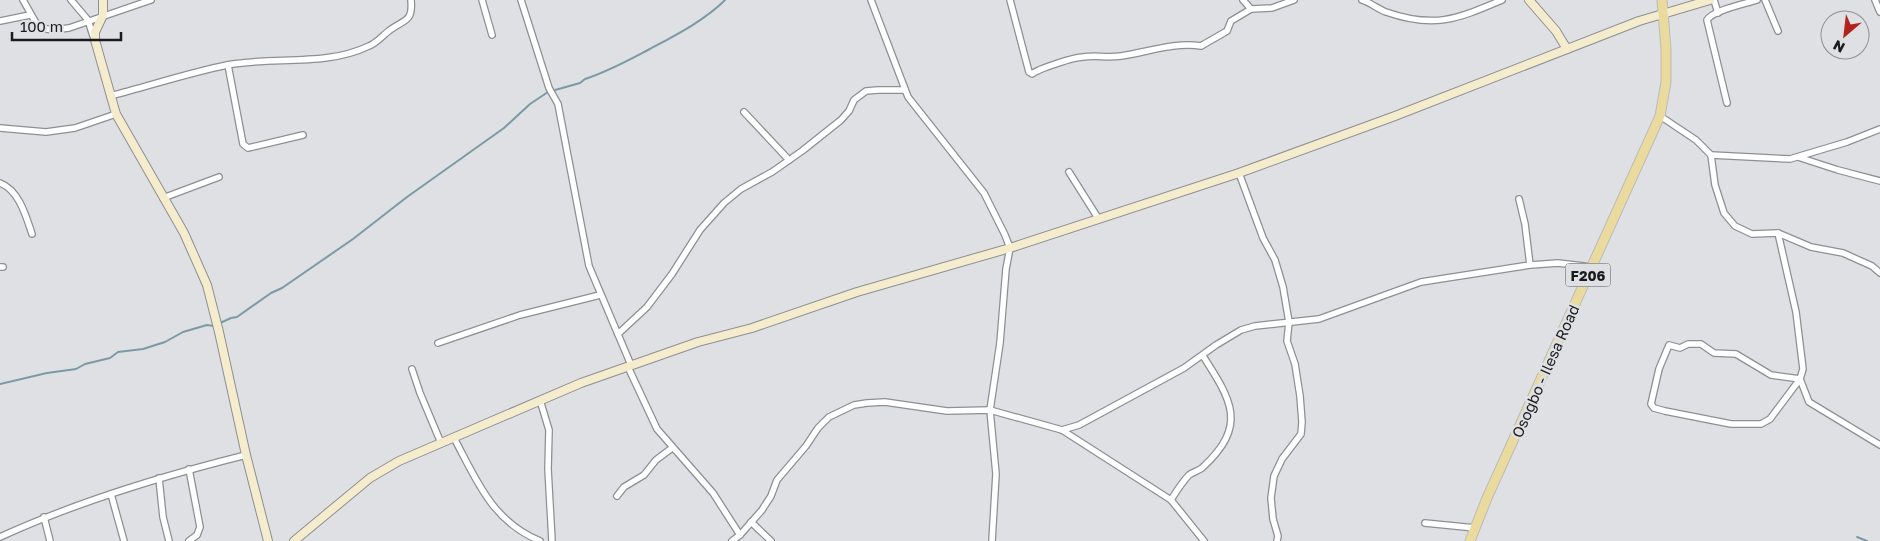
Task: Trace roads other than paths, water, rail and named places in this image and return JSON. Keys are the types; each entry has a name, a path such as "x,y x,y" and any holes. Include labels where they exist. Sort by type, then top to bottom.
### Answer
{"main road":[{"path":"103,0 103,15 95,32 95,40 110,96 116,114 184,233 207,285 220,332 246,455 268,541"},
{"path":"1528,0 1556,31 1566,50"},
{"name":"Osogbo - Ilesa Road","path":"1470,541 1660,116 1666,82 1666,49 1662,0"},
{"path":"294,541 370,478 399,461 540,400 698,342 752,328 857,292 1010,248 1239,173 1394,116 1639,21 1710,0"}],"street":[{"path":"22,0 36,23 42,28 52,30 69,28 151,0"},
{"path":"71,0 88,20 95,40"},
{"path":"110,96 228,65 262,60 314,59 349,54 371,46 393,28 408,20 412,8 411,0"},
{"path":"482,0 492,36"},
{"path":"520,0 549,88 558,104 589,266 600,295 657,429 672,448 695,471 740,535"},
{"path":"871,0 884,30 905,90 917,111 984,193 1010,248 1006,269 1000,343 990,410 996,474 992,541"},
{"path":"1010,0 1029,72 1032,74 1082,56 1118,57 1152,51 1164,46 1201,46 1227,30 1231,21 1251,9 1272,8 1294,0"},
{"path":"1243,0 1251,9"},
{"path":"1362,0 1373,4 1384,12 1426,22 1451,20 1502,0"},
{"path":"1714,0 1718,13"},
{"path":"1727,102 1707,20 1718,13 1758,0"},
{"path":"1765,0 1778,31"},
{"path":"1875,0 1880,12"},
{"path":"0,21 30,15"},
{"path":"228,65 243,144 245,146 248,148 303,134"},
{"path":"618,334 647,307 672,274 700,230 724,203 741,189 790,160 841,120 849,111 854,100 866,92 905,90"},
{"path":"744,112 790,160"},
{"path":"0,128 46,132 75,128 116,114"},
{"path":"1660,116 1696,140 1711,155 1715,186 1728,219 1735,226 1752,234 1778,233 1811,247 1843,253 1858,258 1880,273"},
{"path":"1711,155 1790,159 1847,142 1880,129"},
{"path":"1797,156 1838,170 1880,181"},
{"path":"1069,172 1098,218"},
{"path":"1239,173 1263,238 1275,260 1283,287 1288,322 1287,341 1295,364 1302,422 1301,434 1282,459 1274,476 1271,498 1273,518 1278,536 1277,541"},
{"path":"163,198 219,177"},
{"path":"0,183 10,188 19,202 26,214 32,234"},
{"path":"1519,199 1525,224 1530,265"},
{"path":"1778,233 1796,312 1803,369 1800,379 1770,419 1761,424 1731,424 1665,411 1654,408 1651,404 1659,368 1669,345 1680,348 1688,344 1701,344 1714,353 1736,354 1771,375 1800,379"},
{"path":"1062,430 1079,426 1184,368 1241,330 1255,326 1319,319 1421,282 1530,265 1558,263 1592,267"},
{"path":"438,343 520,314 570,304 600,295"},
{"path":"1171,500 1191,473 1203,467 1226,442 1231,425 1230,403 1203,356"},
{"path":"412,369 441,443"},
{"path":"1800,379 1809,402 1880,445"},
{"path":"540,400 548,430 552,541"},
{"path":"732,541 740,535 762,510 771,496 777,480 829,417 854,405 885,402 947,411 990,410 1062,430 1171,500 1204,541"},
{"path":"454,438 489,502 510,524 540,541"},
{"path":"617,496 624,487 644,476 656,460 672,448"},
{"path":"0,537 44,517 159,478 246,455"},
{"path":"189,469 200,527 197,535 189,541"},
{"path":"159,478 163,517 169,541"},
{"path":"112,494 124,541"},
{"path":"44,517 50,541"},
{"path":"752,522 771,541"},
{"path":"1426,523 1475,528"}],"waterway":[{"path":"218,324 237,317 353,239 407,197 504,128 530,104 548,92 580,83 585,79 609,70 688,28 708,15 725,0"},
{"path":"0,384 47,373 76,369 85,364 110,358 118,352 143,349 165,342 183,332 207,325 214,326"},
{"path":"1857,537 1867,541"}]}
